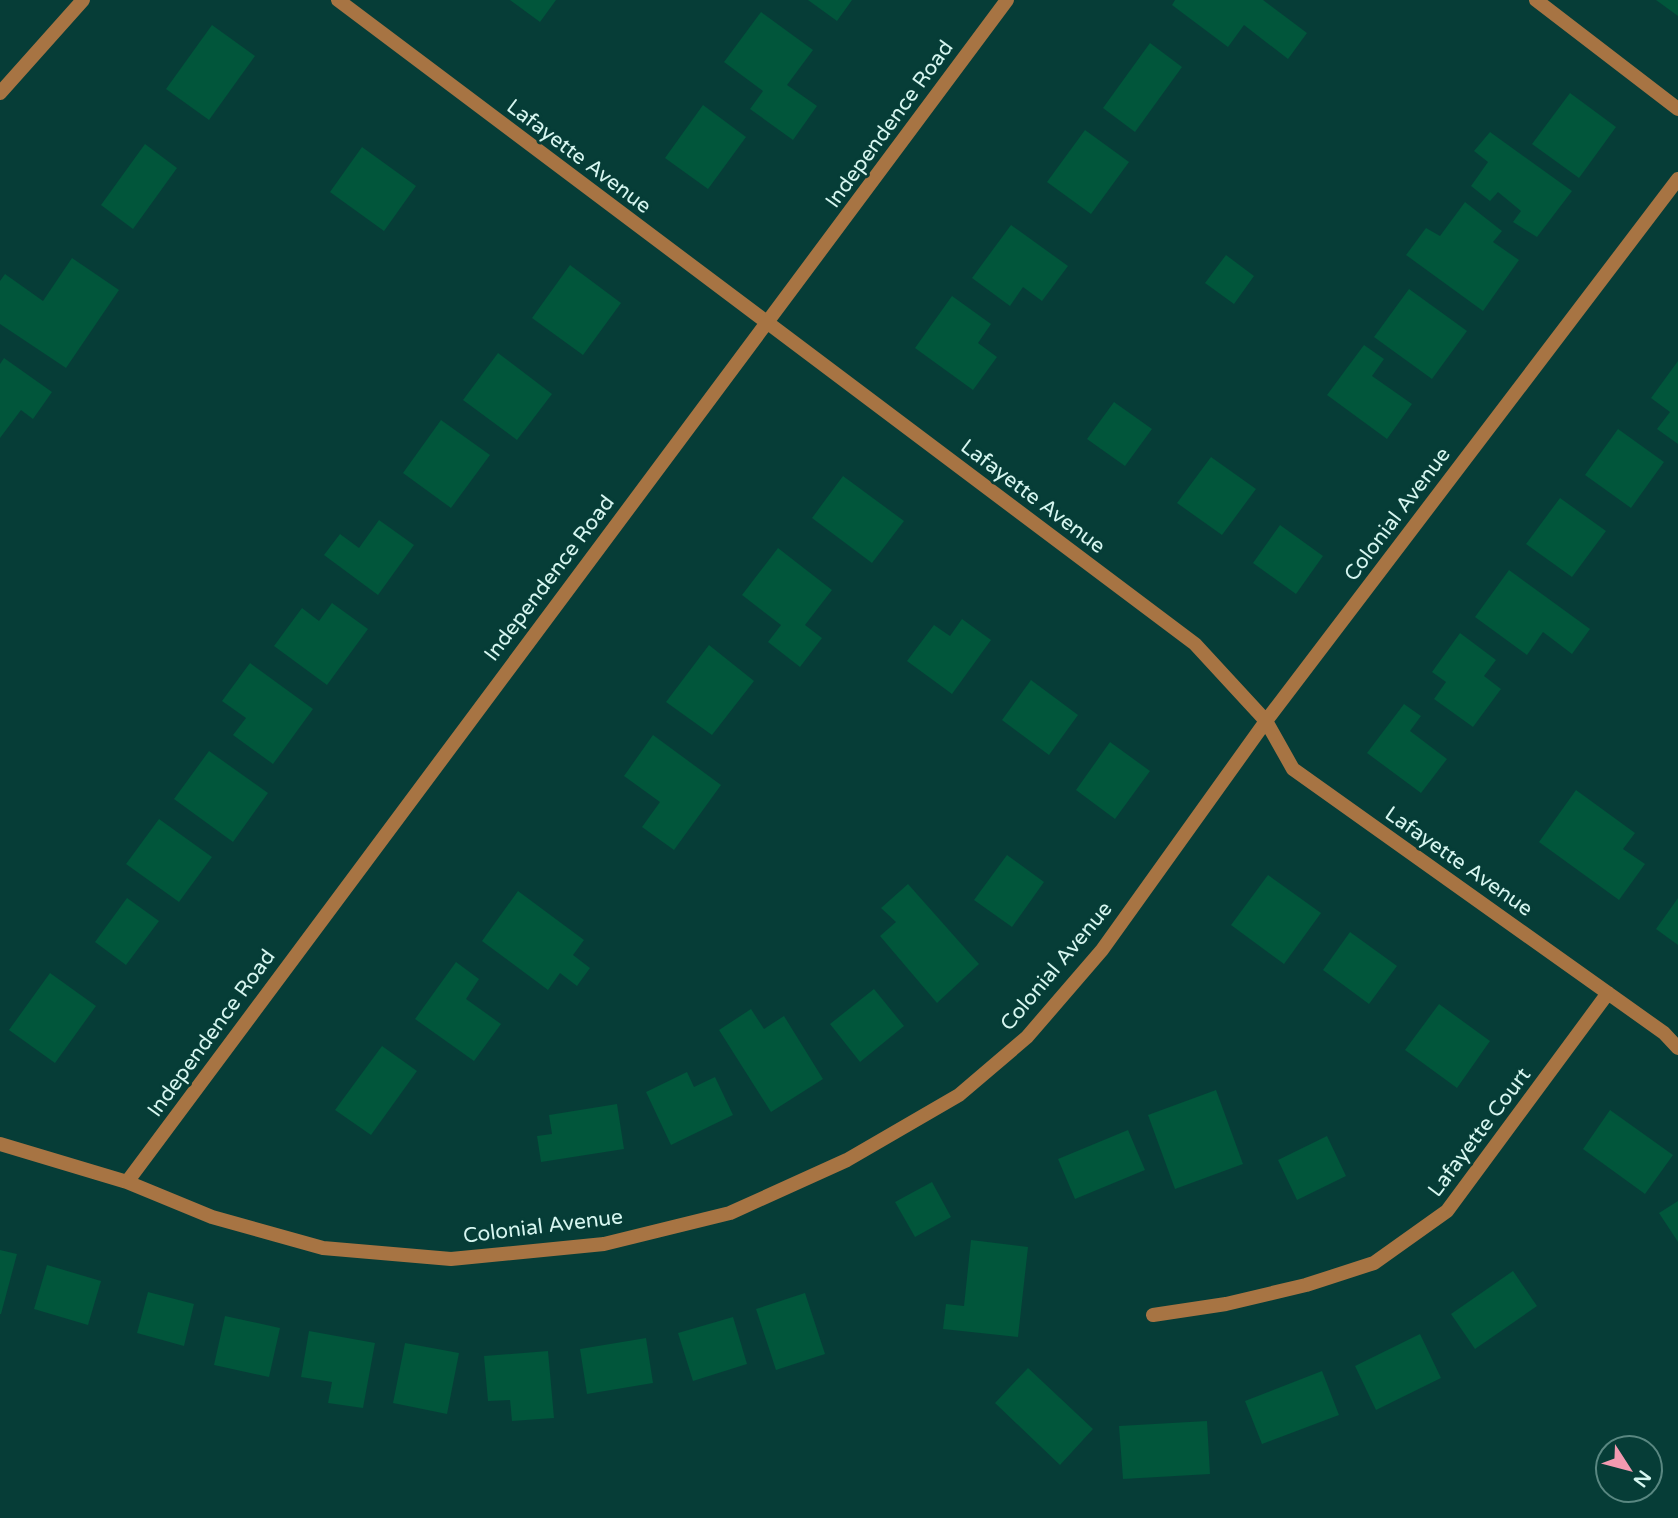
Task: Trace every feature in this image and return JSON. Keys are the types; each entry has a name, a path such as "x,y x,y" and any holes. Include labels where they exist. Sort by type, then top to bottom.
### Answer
{"street":[{"path":"0,93 83,0"},
{"name":"Lafayette Avenue","path":"338,0 1195,644 1266,721 1293,769 1664,1033 1678,1048"},
{"name":"Independence Road","path":"127,1182 429,771 768,324 1007,0"},
{"path":"1536,0 1678,110"},
{"name":"Colonial Avenue","path":"0,1144 127,1182 212,1217 323,1248 451,1259 604,1244 730,1213 847,1160 959,1095 1027,1037 1102,950 1266,721 1678,178"},
{"name":"Lafayette Court","path":"1153,1315 1226,1304 1306,1285 1374,1263 1437,1219 1447,1211 1608,993"}],"building":[{"path":"510,0 556,0 540,22"},
{"path":"808,0 852,0 837,21"},
{"path":"1175,0 1263,0 1307,33 1288,59 1244,25 1228,47 1172,5"},
{"path":"1656,0 1678,0 1678,16"},
{"path":"761,12 813,50 787,85 817,106 793,140 750,109 763,91 724,62"},
{"path":"212,25 255,56 209,120 166,89"},
{"path":"1150,43 1182,67 1135,132 1103,108"},
{"path":"1570,93 1616,127 1579,178 1532,144"},
{"path":"703,105 746,137 708,189 665,158"},
{"path":"1085,130 1129,162 1091,214 1047,182"},
{"path":"1490,132 1572,191 1537,237 1513,222 1521,211 1498,192 1490,201 1471,186 1488,162 1474,151"},
{"path":"145,144 177,168 133,229 101,205"},
{"path":"362,147 416,186 384,231 330,192"},
{"path":"1465,202 1502,231 1493,242 1519,260 1483,311 1406,255 1426,228 1440,236"},
{"path":"1011,225 1068,266 1042,301 1023,287 1010,306 972,278"},
{"path":"1226,255 1254,276 1234,304 1205,283"},
{"path":"72,258 119,290 66,368 0,324 0,281 5,274 43,301"},
{"path":"570,265 621,303 583,355 532,318"},
{"path":"1409,289 1467,331 1432,379 1374,337"},
{"path":"952,296 991,324 978,343 997,357 973,390 915,348"},
{"path":"1364,345 1384,359 1372,376 1412,404 1387,439 1327,395"},
{"path":"498,353 552,394 517,440 463,400"},
{"path":"4,358 52,392 33,419 21,410 0,438 0,364"},
{"path":"1678,361 1678,444 1657,429 1670,412 1651,398"},
{"path":"1114,402 1152,429 1125,466 1087,439"},
{"path":"441,420 490,455 451,508 403,473"},
{"path":"1618,429 1664,462 1631,508 1585,475"},
{"path":"1211,457 1256,489 1222,535 1177,503"},
{"path":"843,476 904,521 872,563 812,518"},
{"path":"1560,498 1606,531 1572,577 1526,544"},
{"path":"379,520 414,545 378,595 324,555 340,534 359,548"},
{"path":"1280,525 1323,556 1296,594 1253,563"},
{"path":"778,548 832,590 805,625 822,638 800,667 768,642 781,625 742,595"},
{"path":"1509,570 1590,629 1572,654 1543,632 1527,655 1475,617"},
{"path":"332,603 368,629 327,685 274,646 302,608 319,621"},
{"path":"962,619 991,640 952,694 907,661 934,625 950,636"},
{"path":"1460,633 1496,660 1484,676 1501,689 1473,727 1434,699 1446,682 1432,672"},
{"path":"709,645 754,681 712,735 666,702"},
{"path":"250,663 313,709 273,764 233,735 246,718 222,701"},
{"path":"1031,680 1078,715 1049,755 1002,720"},
{"path":"1404,704 1421,716 1410,731 1447,759 1421,793 1367,753"},
{"path":"653,735 721,785 674,850 642,827 660,802 624,776"},
{"path":"1110,742 1150,771 1115,819 1076,790"},
{"path":"209,751 268,793 233,842 174,799"},
{"path":"1576,790 1635,833 1623,849 1645,864 1619,900 1539,842"},
{"path":"159,819 212,857 179,902 126,864"},
{"path":"1007,855 1044,882 1012,927 974,900"},
{"path":"1268,875 1321,913 1284,964 1231,925"},
{"path":"908,884 979,964 937,1003 880,936 896,922 881,908"},
{"path":"518,891 584,940 573,955 590,968 577,986 560,973 548,990 482,941"},
{"path":"127,898 159,921 126,965 95,942"},
{"path":"1678,898 1678,945 1656,929"},
{"path":"1350,932 1397,966 1369,1004 1323,970"},
{"path":"456,962 479,979 466,999 501,1024 474,1061 415,1019"},
{"path":"50,973 96,1006 55,1063 9,1030"},
{"path":"874,989 904,1026 860,1062 830,1024"},
{"path":"1439,1004 1490,1041 1457,1088 1405,1050"},
{"path":"751,1009 764,1029 784,1016 823,1079 771,1112 719,1030"},
{"path":"382,1046 417,1071 371,1135 335,1110"},
{"path":"687,1072 694,1087 715,1077 733,1115 671,1145 646,1092"},
{"path":"1216,1090 1243,1164 1175,1189 1148,1115"},
{"path":"617,1104 624,1149 541,1162 537,1136 552,1134 549,1115"},
{"path":"1610,1110 1673,1155 1645,1194 1583,1149"},
{"path":"1128,1130 1145,1170 1075,1199 1058,1159"},
{"path":"1327,1136 1346,1176 1297,1200 1278,1160"},
{"path":"932,1182 951,1217 915,1237 895,1202"},
{"path":"1678,1201 1678,1242 1659,1213"},
{"path":"971,1240 1028,1247 1018,1337 943,1329 946,1304 964,1306"},
{"path":"0,1250 17,1254 1,1314 0,1314"},
{"path":"47,1265 101,1281 88,1325 34,1309"},
{"path":"1513,1271 1537,1306 1475,1349 1451,1314"},
{"path":"148,1292 194,1304 184,1346 137,1333"},
{"path":"805,1293 825,1354 776,1370 756,1309"},
{"path":"225,1316 280,1328 269,1377 214,1365"},
{"path":"733,1317 747,1364 693,1381 678,1333"},
{"path":"309,1331 375,1343 363,1408 328,1403 332,1382 301,1377"},
{"path":"1420,1334 1441,1378 1376,1410 1355,1366"},
{"path":"646,1338 653,1383 587,1394 580,1349"},
{"path":"405,1343 459,1353 447,1414 393,1403"},
{"path":"548,1351 554,1418 512,1421 510,1400 488,1401 484,1356"},
{"path":"1028,1368 1093,1429 1060,1465 995,1403"},
{"path":"1322,1371 1339,1415 1262,1444 1245,1401"},
{"path":"1207,1421 1210,1474 1123,1479 1119,1426"}]}
